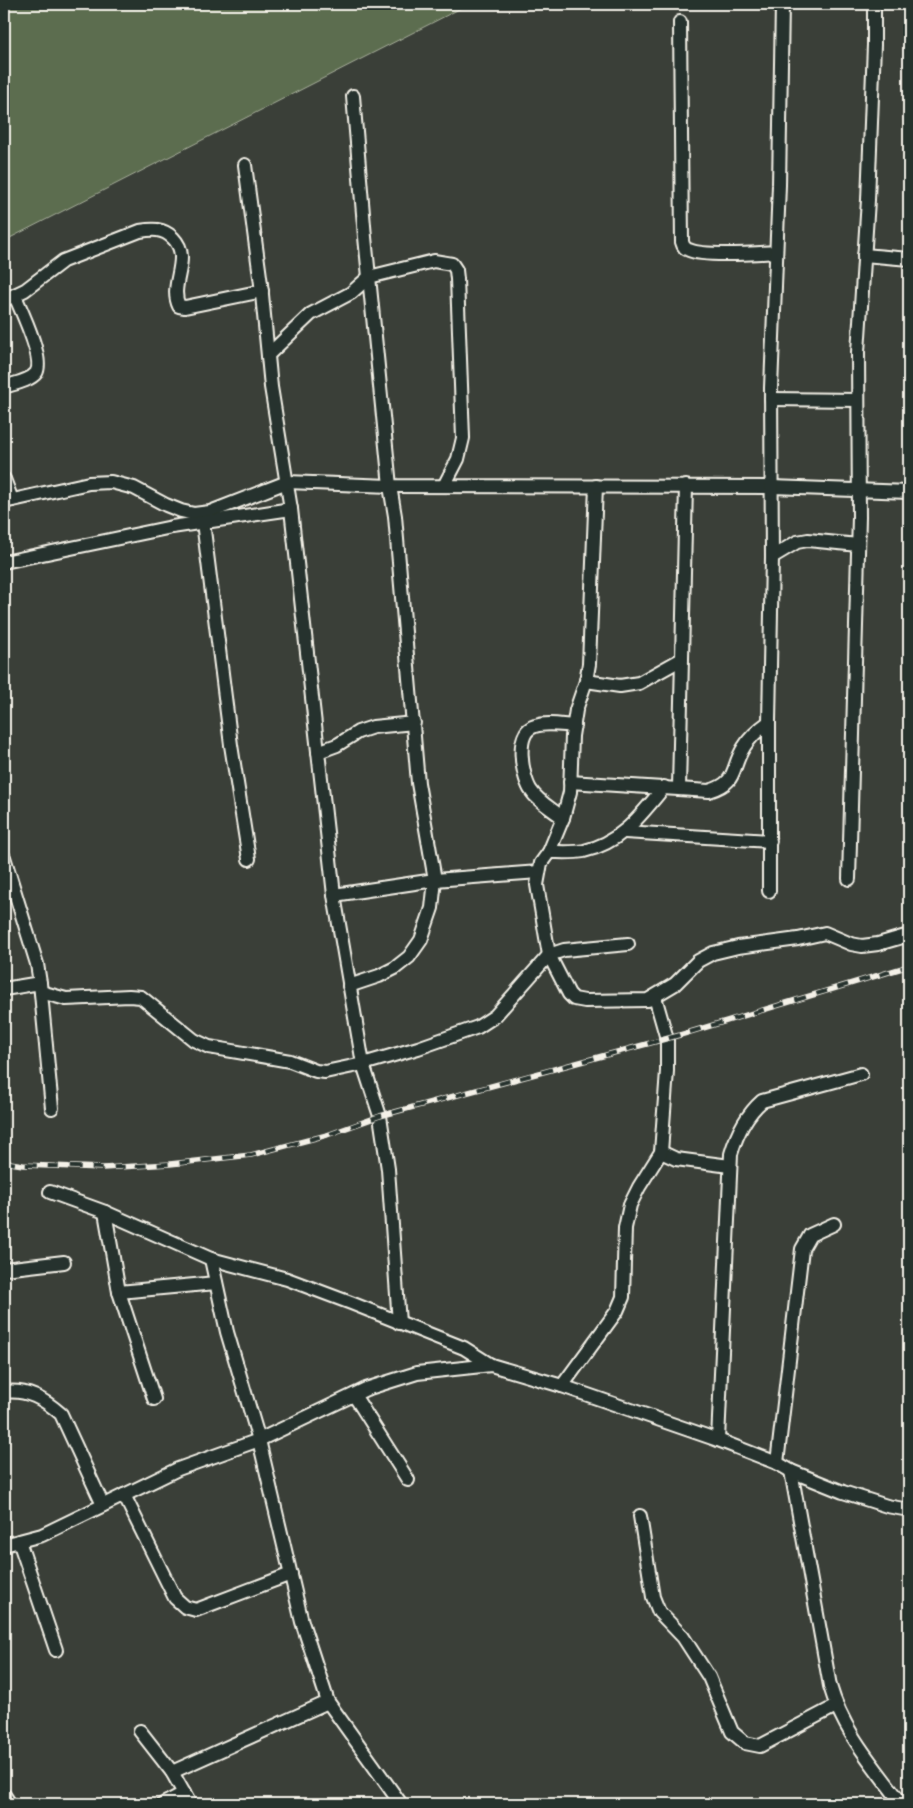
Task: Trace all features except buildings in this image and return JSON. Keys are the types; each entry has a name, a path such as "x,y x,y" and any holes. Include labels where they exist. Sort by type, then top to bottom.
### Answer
{"street":[{"path":"769,891 769,722 772,557 771,399 782,4"},
{"path":"849,879 858,545 858,352 874,55 874,4"},
{"path":"680,22 680,204 682,242 684,247 689,251 705,253 776,252"},
{"path":"349,986 379,976 395,968 409,957 421,940 432,908 435,880 418,783 396,526 390,486 369,277 353,96"},
{"path":"245,166 262,291 271,387 291,509 334,895 363,1064 380,1116 388,1168 399,1323"},
{"path":"4,387 32,377 38,368 36,353 10,298 63,261 140,231 159,230 168,234 179,244 181,261 176,294 179,306 185,307 262,291"},
{"path":"864,254 909,260"},
{"path":"268,355 311,314 351,293 369,277 434,262 452,264 456,270 463,438 458,460 444,486"},
{"path":"771,399 858,400"},
{"path":"4,479 8,501 89,483 112,482 134,488 166,505 194,514 210,512 287,482 390,486 772,487 909,492"},
{"path":"596,486 589,664 586,681 576,710 570,792 563,818 549,852 541,863 537,885 549,955 569,994 574,999 585,1001 648,1000 675,984 698,962 713,953 738,947 825,934 862,946 878,944 909,935"},
{"path":"679,788 686,486"},
{"path":"4,562 172,527 291,509"},
{"path":"203,522 231,745 249,860"},
{"path":"772,557 797,542 808,540 858,545"},
{"path":"586,681 620,686 639,683 682,659"},
{"path":"570,782 709,791 726,784 732,776 743,748 757,731 769,722"},
{"path":"318,752 337,745 358,732 373,727 414,723"},
{"path":"563,818 537,798 530,790 524,773 522,752 524,735 533,726 545,724 574,726"},
{"path":"549,852 583,851 609,842 636,822 664,787"},
{"path":"625,832 770,841"},
{"path":"4,857 9,891 37,964 52,1108"},
{"path":"334,895 435,880 539,872"},
{"path":"4,989 40,987 66,999 141,997 194,1040 209,1047 290,1060 316,1071 325,1072 363,1064 418,1048 478,1027 495,1016 549,955 564,950 628,944"},
{"path":"562,1386 617,1311 623,1297 625,1228 630,1205 661,1152 667,1071 667,1039 655,997"},
{"path":"718,1440 730,1154 736,1137 751,1110 762,1101 861,1074"},
{"path":"661,1152 676,1159 730,1166"},
{"path":"50,1192 105,1212 211,1259 287,1279 464,1348 491,1365 562,1386 718,1440 778,1463 791,1471 843,1492 887,1506 909,1510"},
{"path":"105,1212 119,1292 154,1399"},
{"path":"778,1463 802,1249 810,1235 834,1224"},
{"path":"211,1259 227,1332 259,1440 302,1622 328,1702 401,1804"},
{"path":"4,1269 64,1262"},
{"path":"119,1292 216,1283"},
{"path":"4,1545 42,1535 178,1469 259,1440 366,1388 417,1373 491,1365"},
{"path":"4,1392 30,1393 49,1403 61,1414 103,1505"},
{"path":"354,1395 408,1480"},
{"path":"791,1471 836,1706 857,1745 902,1804"},
{"path":"124,1495 175,1598 185,1607 196,1610 290,1574"},
{"path":"640,1516 653,1597 659,1612 683,1637 708,1677 732,1732 745,1743 760,1746 836,1706"},
{"path":"19,1541 56,1650"},
{"path":"172,1772 328,1702"},
{"path":"140,1731 172,1772 190,1804"},
{"path":"162,1804 184,1793"},
{"path":"4,1795 10,1804"}],"green space":[{"path":"4,4 469,4 4,241"}],"railway":[{"path":"4,1162 23,1165 103,1168 170,1164 251,1155 327,1135 380,1116 680,1035 909,966"}]}
